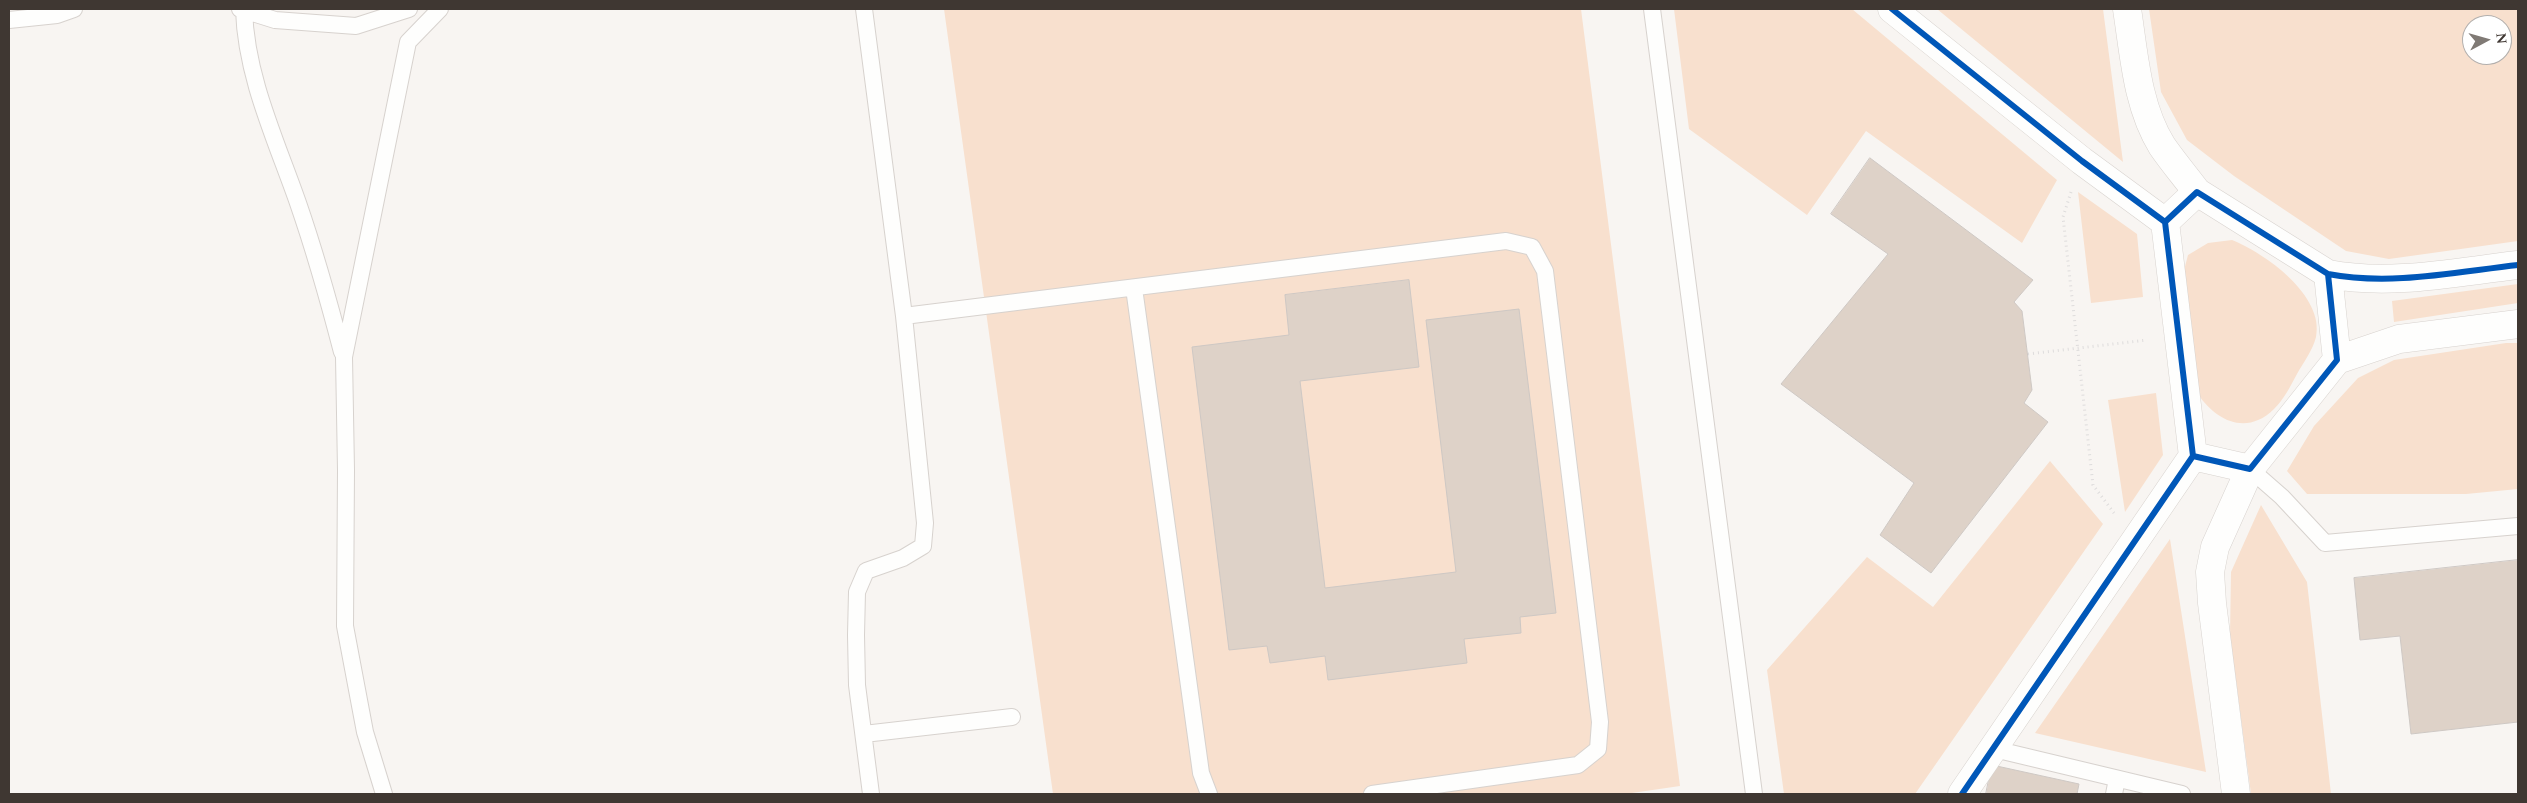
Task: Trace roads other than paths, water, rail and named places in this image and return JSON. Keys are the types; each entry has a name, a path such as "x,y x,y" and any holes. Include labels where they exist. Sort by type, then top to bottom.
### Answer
{"street":[{"path":"1892,9 2082,161 2165,222 2177,336 2193,456 2136,543 1962,794"},
{"path":"2127,9 2135,65 2148,114 2162,145 2197,192 2328,274 2351,279 2392,280 2518,265"},
{"path":"2165,222 2197,192"},
{"path":"2328,274 2337,360"},
{"path":"2236,794 2212,603 2210,572 2215,547 2250,469 2337,360 2399,339 2518,324"},
{"path":"2193,456 2250,469"}],"lane":[{"path":"9,20 57,15 74,9"},
{"path":"344,357 314,249 252,75 245,39 242,9 275,20 356,26 409,9"},
{"path":"384,794 365,732 345,626 346,470 344,357 408,42 440,9"},
{"path":"864,9 904,316 926,523 923,546 903,558 866,572 856,592 857,685 871,794"},
{"path":"1652,9 1754,794"},
{"path":"904,316 1506,241 1532,247 1545,271 1600,722 1598,749 1578,765 1372,794"},
{"path":"1134,288 1201,773 1209,794"},
{"path":"2250,469 2282,497 2325,543 2518,526"},
{"path":"864,734 1012,717"},
{"path":"1994,749 2115,786 2182,794"}]}
